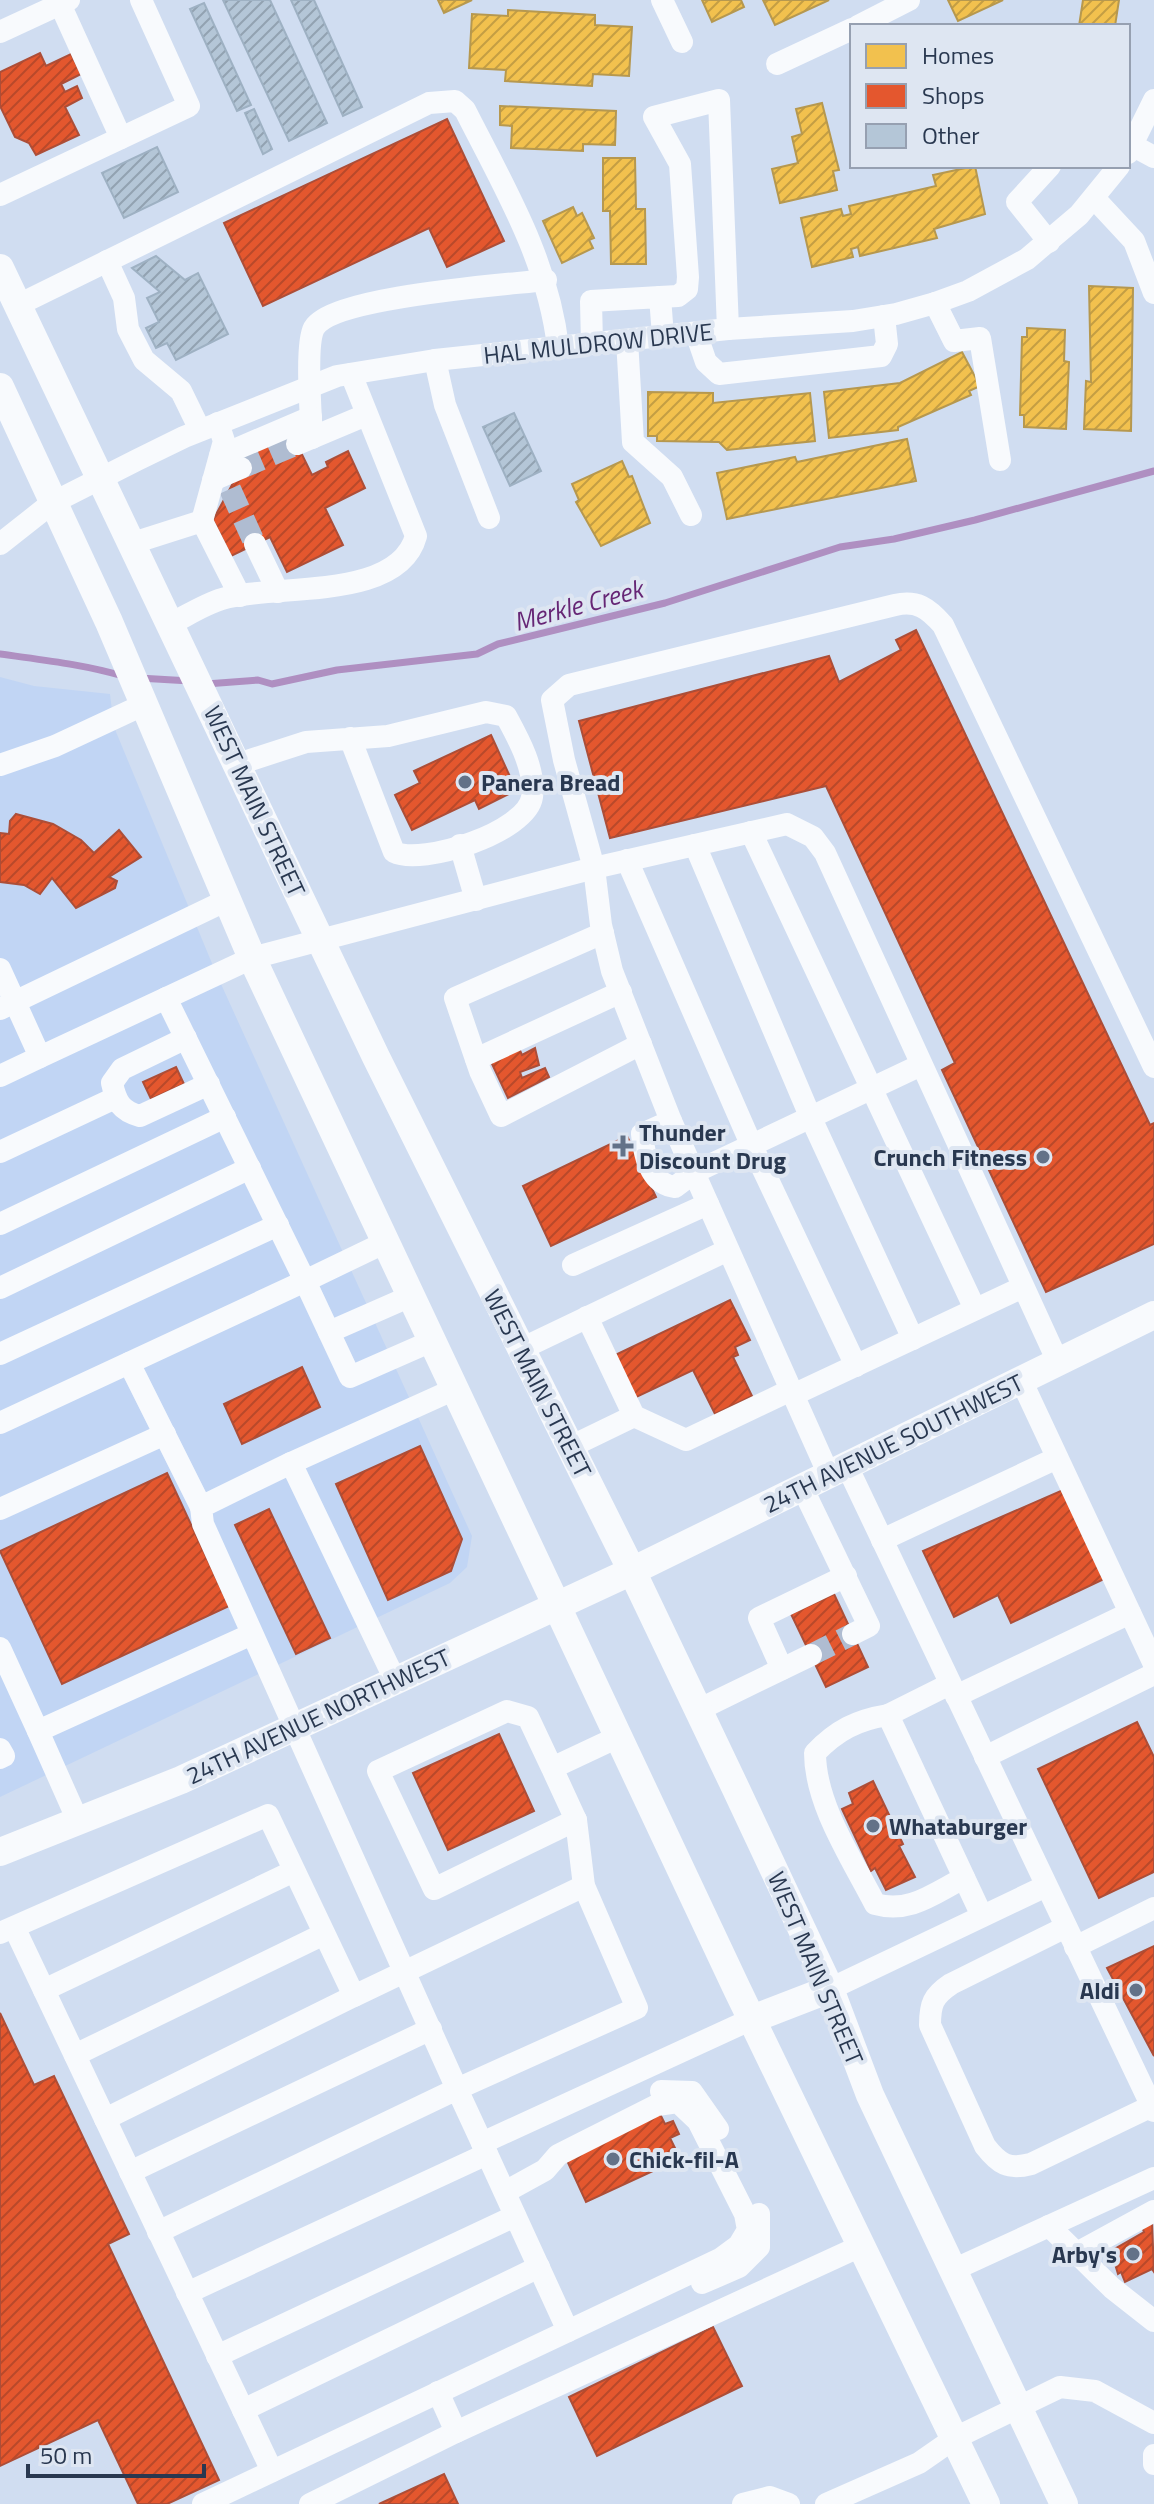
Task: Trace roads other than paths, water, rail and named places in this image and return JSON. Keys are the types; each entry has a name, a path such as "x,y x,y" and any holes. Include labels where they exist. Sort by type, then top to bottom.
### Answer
{"main road":[{"name":"WEST MAIN STREET","path":"0,268 172,623 321,941 632,1571 830,1989 870,2095 1064,2504"},
{"path":"0,387 109,622 252,958 618,1737 986,2504"},
{"name":"24TH AVENUE SOUTHWEST","path":"632,1571 1154,1315"},
{"name":"24TH AVENUE NORTHWEST","path":"0,1852 181,1780 555,1604 632,1571"},
{"path":"752,2019 830,1989"}],"street":[{"path":"0,195 189,106 141,0"},
{"path":"662,0 682,42"},
{"path":"862,24 909,0"},
{"path":"0,32 64,2 121,138"},
{"path":"777,64 850,30"},
{"path":"553,304 678,296 687,289 680,164 654,117 719,100 728,329"},
{"path":"1154,100 1130,147 1154,157"},
{"path":"18,305 429,103 455,101 465,110 515,207 546,280 553,304 558,347"},
{"path":"1048,168 1017,202 1049,242"},
{"name":"HAL MULDROW DRIVE","path":"0,544 52,503 102,478 209,427 309,387 351,374 435,360 728,329 820,325 884,316 935,303 996,277 1049,242 1094,198 1117,168"},
{"path":"1094,198 1134,241 1154,293"},
{"path":"686,249 725,248"},
{"path":"107,261 124,298 128,329 144,360 181,391 224,441 225,474 202,521 133,543"},
{"path":"307,433 312,331 321,320 335,313 393,298 546,280"},
{"path":"660,297 663,336"},
{"path":"591,301 592,344"},
{"path":"935,303 954,341 980,338 1000,460"},
{"path":"696,333 706,362 719,374 881,356 887,344 884,316"},
{"path":"627,340 633,442 672,477 691,515"},
{"path":"435,360 445,405 489,518"},
{"path":"172,623 222,599 364,581 397,566 412,551 416,536 351,374"},
{"path":"225,474 307,433 366,415"},
{"path":"202,521 240,596"},
{"path":"255,544 278,592"},
{"path":"1154,1067 943,625 931,611 912,601 569,685 552,700 553,716 594,868 603,933 621,992 671,1121 792,1393 882,1540 1070,1937 1153,2108 1031,2164 1013,2168 998,2162 985,2146 930,2025 934,1995 951,1984 1070,1937 1154,1908"},
{"path":"0,765 34,755 141,700"},
{"path":"238,764 306,742 350,738 388,736 486,712 506,716 532,777 533,799 522,818 485,838 415,859 394,852 350,738"},
{"path":"0,1076 252,958 594,868 787,824 813,837 825,853 1058,1362"},
{"path":"751,832 975,1309"},
{"path":"460,845 476,900"},
{"path":"695,845 810,1116 913,1339"},
{"path":"627,860 751,1144 856,1366"},
{"path":"8,1006 227,900"},
{"path":"603,933 455,998 476,1059 501,1116 641,1044"},
{"path":"0,969 8,1006 40,1057"},
{"path":"476,1059 621,992"},
{"path":"166,998 350,1377 432,1341"},
{"path":"186,1038 122,1069 112,1083 115,1098 125,1112 140,1116 209,1084"},
{"path":"671,1121 642,1134 644,1153 653,1175 665,1186 675,1187 695,1172 751,1144 921,1065"},
{"path":"0,1152 115,1098"},
{"path":"0,1224 225,1117"},
{"path":"0,1288 250,1168"},
{"path":"573,1265 708,1204"},
{"path":"0,1354 278,1225"},
{"path":"0,1423 386,1242"},
{"path":"521,1349 728,1250"},
{"path":"587,1317 634,1416 686,1440 856,1366 1023,1287"},
{"path":"329,1332 411,1296"},
{"path":"129,1363 201,1507 203,1524 515,2216 539,2267 576,2327"},
{"path":"1021,1380 1154,1664"},
{"path":"201,1507 455,1389"},
{"path":"570,1447 634,1416"},
{"path":"0,1509 165,1434"},
{"path":"882,1540 1057,1458"},
{"path":"291,1463 395,1680"},
{"path":"802,1487 869,1626 853,1634"},
{"path":"782,1669 759,1618 846,1576"},
{"path":"964,1878 908,1906 894,1909 875,1904 815,1773 815,1753 834,1733 863,1719 888,1715 953,1690 1130,1613"},
{"path":"38,1731 252,1634"},
{"path":"0,1648 78,1821"},
{"path":"698,1710 811,1655"},
{"path":"985,1757 1154,1674"},
{"path":"158,2232 457,2089 637,2008 584,1886 576,1820 528,1717 507,1711 378,1771 434,1889 576,1820"},
{"path":"888,1715 982,1916"},
{"path":"552,1768 618,1737"},
{"path":"0,1749 4,1756 0,1758"},
{"path":"272,2471 44,1990 8,1931 268,1815 354,1996"},
{"path":"44,1990 294,1871"},
{"path":"105,2119 584,1886"},
{"path":"830,1989 1046,1886"},
{"path":"75,2055 324,1934"},
{"path":"187,2293 752,2019"},
{"path":"130,2172 431,2029"},
{"path":"203,2504 720,2259 739,2245 748,2230 745,2214 698,2121 678,2102 657,2105 558,2155 545,2170 505,2192"},
{"path":"953,2270 1154,2178"},
{"path":"1077,2253 1154,2211"},
{"path":"217,2356 515,2216"},
{"path":"1049,2226 1112,2288 1153,2319"},
{"path":"310,2504 456,2432 863,2245"},
{"path":"243,2410 539,2267"},
{"path":"831,2503 919,2463 955,2438 1060,2387 1082,2387 1154,2423"},
{"path":"438,2392 456,2432"},
{"path":"1154,2455 1154,2464"},
{"path":"250,2482 255,2504"},
{"path":"743,2504 770,2497 789,2504"}],"waterway":[{"name":"Merkle Creek","path":"206,684 258,680 272,684 337,670 477,654 498,644 665,603 840,547 894,539 975,520 1154,471"},
{"name":"Merkle Creek","path":"0,654 77,665 123,676"},
{"name":"Merkle Creek","path":"139,678 190,681"}],"tunnel":[{"path":"241,468 297,444"},
{"path":"230,489 255,544"},
{"path":"811,1655 853,1634"}],"place":[{"name":"Panera Bread","path":"465,782"},
{"name":"Thunder Discount Drug","path":"623,1146"},
{"name":"Crunch Fitness","path":"1043,1157"},
{"name":"Whataburger","path":"873,1826"},
{"name":"Aldi","path":"1136,1990"},
{"name":"Chick-fil-A","path":"613,2159"},
{"name":"Arby's","path":"1133,2254"}]}
